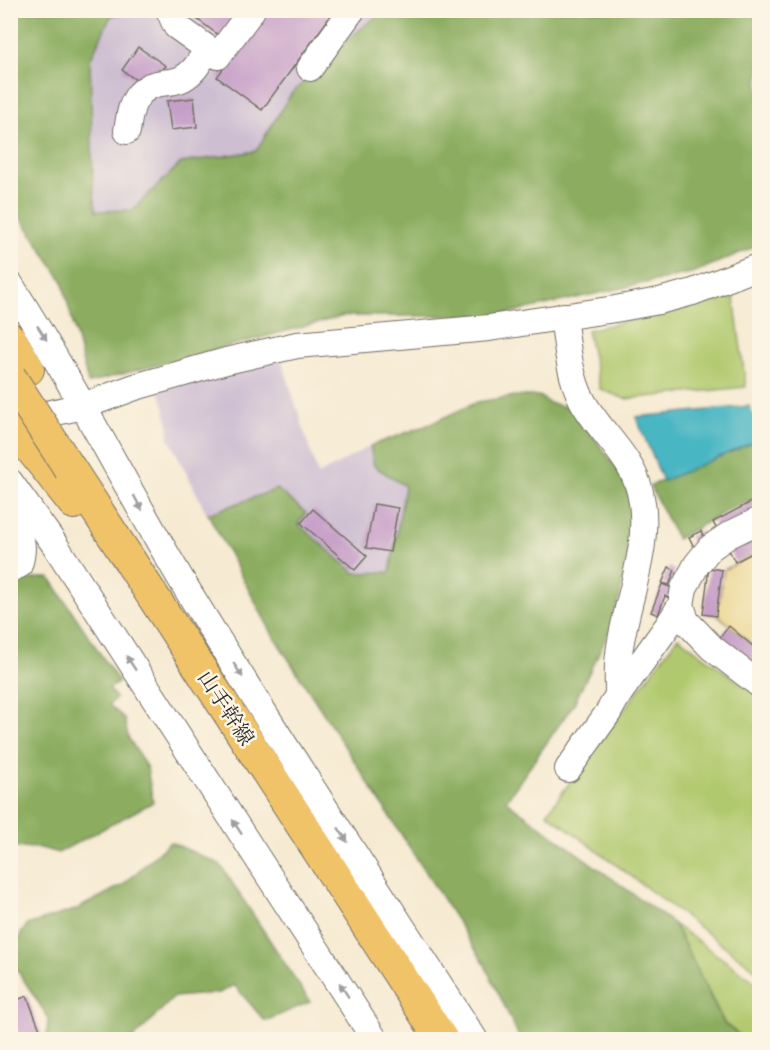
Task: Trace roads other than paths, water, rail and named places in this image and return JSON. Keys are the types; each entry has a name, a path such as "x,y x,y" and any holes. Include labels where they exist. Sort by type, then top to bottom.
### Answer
{"main road":[{"name":"山手幹線","path":"10,339 19,373 68,469 442,1040"},
{"path":"10,422 68,469 202,671"}],"street":[{"path":"169,10 176,26 218,56 252,10"},
{"path":"310,68 352,10"},
{"path":"127,131 131,106 139,96 150,86 179,80 193,71 208,49"},
{"path":"10,422 83,406 135,387 226,361 297,345 489,328 658,301 693,292 759,266"},
{"path":"10,284 47,341 158,540 212,630 475,1040"},
{"path":"562,316 572,371 582,400 633,471 640,490 643,508 644,530 618,655 618,695"},
{"path":"10,482 55,545 375,1040"},
{"path":"10,520 21,535 23,552 19,565 10,569"},
{"path":"568,770 681,605 684,588 697,564 710,548 729,535 759,520"},
{"path":"681,605 686,621 705,642 759,685"}],"water":[{"path":"749,406 759,428 759,440 663,481 636,417"}]}
